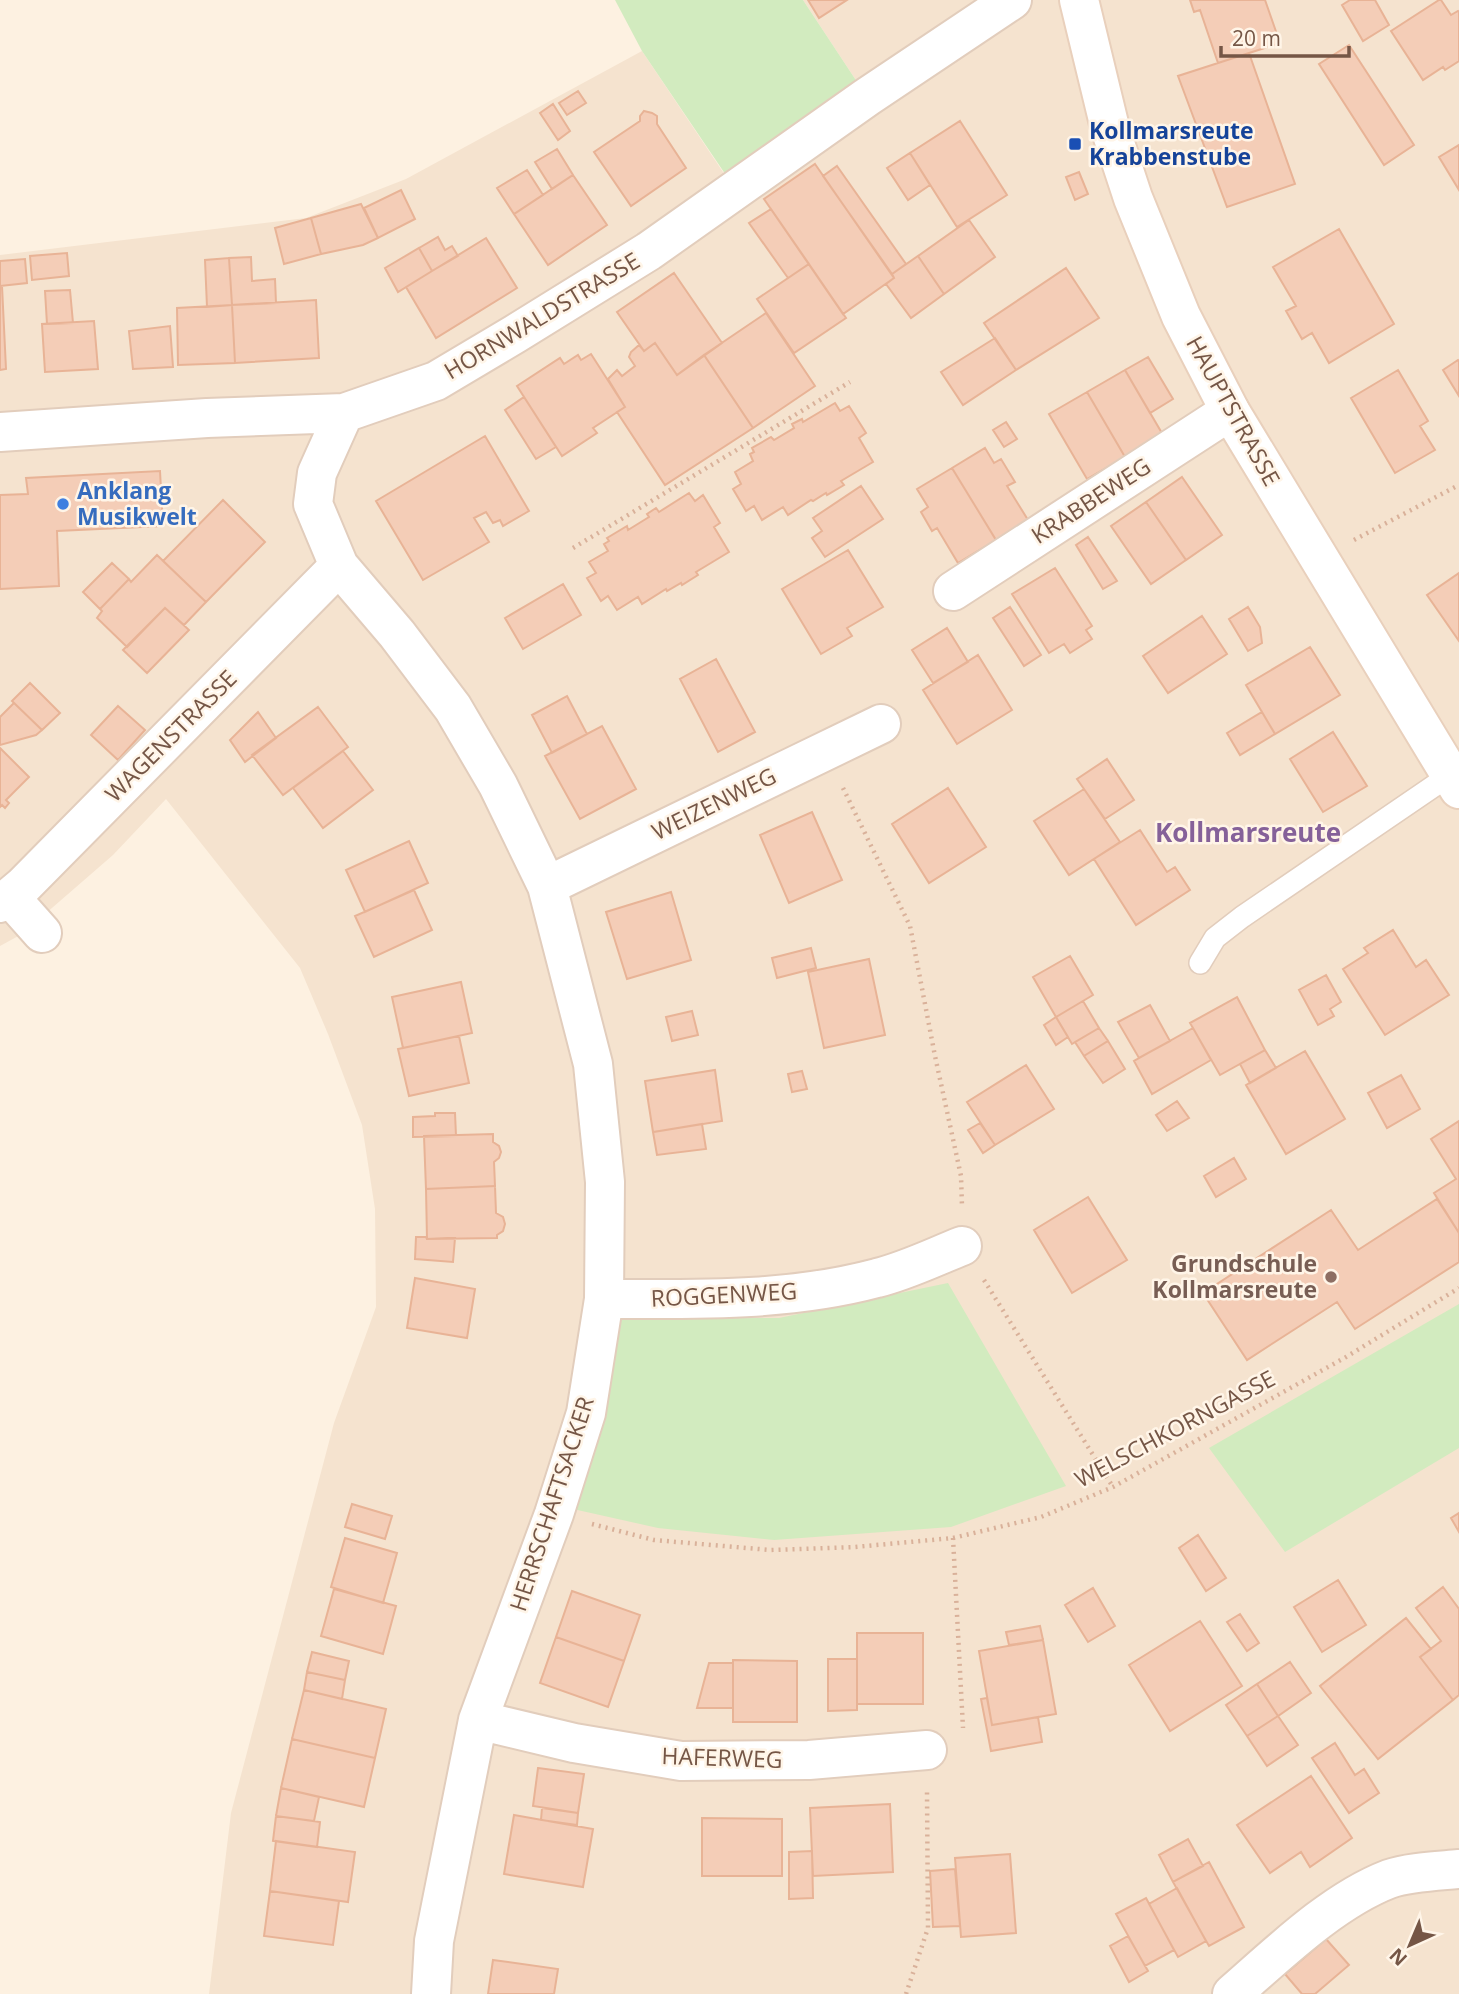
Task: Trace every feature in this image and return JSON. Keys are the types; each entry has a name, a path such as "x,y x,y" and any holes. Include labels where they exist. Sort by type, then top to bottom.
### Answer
{"street":[{"name":"HORNWALDSTRASSE","path":"8,425 344,414 436,381 649,251 867,97 1012,0"},
{"name":"HAUPTSTRASSE","path":"1079,0 1110,128 1133,198 1181,316 1230,411 1455,782"},
{"name":"KRABBEWEG","path":"953,591 1230,411"},
{"name":"HERRSCHAFTSACKER","path":"344,414 317,473 313,504 339,566 397,634 453,708 498,785 547,886 593,1063 605,1182 604,1299 586,1413 554,1514 478,1720 433,1941 431,1994"},
{"name":"WAGENSTRASSE","path":"5,900 339,566"},
{"name":"WEIZENWEG","path":"547,886 881,723"},
{"path":"5,900 42,933"},
{"name":"ROGGENWEG","path":"604,1299 730,1300 795,1294 878,1278 962,1246"},
{"name":"HAFERWEG","path":"478,1720 574,1743 681,1761 809,1760 927,1750"},
{"path":"1232,1994 1348,1899 1391,1878 1459,1869"}],"lane":[{"path":"1200,963 1215,938 1242,917 1455,782"}],"path":[{"path":"573,548 850,382"},
{"path":"1318,559 1459,485"},
{"path":"824,751 910,926 961,1176 962,1246 1113,1487"},
{"name":"WELSCHKORNGASSE","path":"554,1514 653,1540 770,1550 855,1547 953,1538 1041,1517 1113,1487 1346,1357 1459,1288"}],"shaded area":[{"path":"803,0 1459,0 1459,1994 209,1994 231,1813 334,1423 376,1307 375,1209 362,1125 300,968 166,799 113,855 22,934 0,946 0,255 306,218 406,179 642,51 735,190 867,97"}],"green space":[{"path":"615,0 803,0 867,97 736,190 642,51"},
{"path":"948,1283 1066,1486 951,1527 774,1540 658,1528 573,1509 620,1319 779,1318"},
{"path":"1459,1304 1459,1448 1285,1552 1209,1448"}],"building":[{"path":"808,0 847,0 819,18"},
{"path":"1190,0 1265,0 1280,43 1218,63 1200,10 1194,12"},
{"path":"1350,0 1375,0 1389,25 1363,41 1342,5"},
{"path":"1439,0 1451,15 1459,12 1459,61 1445,70 1443,67 1423,80 1391,31"},
{"path":"1349,45 1414,145 1384,165 1319,64"},
{"path":"1249,53 1295,184 1227,207 1178,76"},
{"path":"578,91 586,103 567,115 559,103"},
{"path":"553,104 570,131 558,140 540,113"},
{"path":"644,111 657,116 657,124 686,168 631,206 594,152 640,121"},
{"path":"960,121 1007,195 957,227 910,153"},
{"path":"1459,145 1459,190 1439,157"},
{"path":"557,149 573,175 552,189 535,162"},
{"path":"910,153 930,185 908,200 887,168"},
{"path":"815,164 894,278 843,314 764,199"},
{"path":"837,166 906,264 892,274 823,176"},
{"path":"527,170 543,195 514,214 497,188"},
{"path":"1079,172 1088,194 1075,200 1066,177"},
{"path":"573,175 607,225 548,265 514,214"},
{"path":"401,190 415,219 378,238 364,208"},
{"path":"361,204 378,238 363,245 321,254 311,218"},
{"path":"771,209 809,264 788,278 749,223"},
{"path":"311,218 321,254 284,264 275,228"},
{"path":"969,220 995,257 944,294 918,256"},
{"path":"1339,229 1394,324 1329,363 1312,333 1302,339 1286,311 1296,306 1273,267"},
{"path":"438,237 445,250 452,246 458,256 432,271 419,248"},
{"path":"486,238 517,288 436,338 406,287"},
{"path":"419,248 432,271 398,292 385,268"},
{"path":"67,253 69,276 32,280 30,256"},
{"path":"918,256 944,294 911,318 886,284 894,278 892,274"},
{"path":"251,257 252,281 275,279 276,303 232,305 229,258"},
{"path":"229,258 232,305 207,307 205,260"},
{"path":"25,259 27,283 0,286 0,261"},
{"path":"809,264 846,318 794,353 757,299"},
{"path":"1066,268 1099,318 1016,370 984,323"},
{"path":"674,273 722,343 677,375 655,343 644,351 617,312"},
{"path":"0,286 6,369 0,370"},
{"path":"70,290 73,323 47,324 45,291"},
{"path":"316,300 319,358 235,363 232,305"},
{"path":"232,305 235,363 178,365 177,308"},
{"path":"766,313 815,386 753,428 704,355"},
{"path":"94,321 98,369 45,372 42,324"},
{"path":"170,326 173,367 133,369 129,331"},
{"path":"995,338 1016,370 963,405 941,372"},
{"path":"655,343 677,375 704,355 753,428 665,485 617,412 625,407 608,379 617,370 622,376 635,366 629,357 639,345 644,351"},
{"path":"591,354 625,407 593,428 597,433 562,456 517,386 560,358 564,364 578,355 581,360"},
{"path":"1148,357 1173,399 1150,413 1125,370"},
{"path":"1459,361 1459,396 1443,370"},
{"path":"1125,370 1163,435 1125,457 1087,392"},
{"path":"1398,370 1428,421 1420,426 1435,450 1395,473 1351,398"},
{"path":"1087,392 1125,457 1087,479 1049,414"},
{"path":"524,397 556,447 536,459 505,410"},
{"path":"835,403 840,411 849,406 866,433 859,438 873,462 841,481 844,485 811,500 788,515 783,507 762,520 754,506 746,511 733,489 741,484 735,472 753,461 750,454 754,452 752,448 771,437 774,440 794,428 792,424 802,419 803,422"},
{"path":"1006,422 1017,439 1004,447 993,430"},
{"path":"485,436 529,511 503,526 500,520 493,523 486,512 474,518 489,542 423,580 376,501"},
{"path":"985,448 994,463 1001,459 1015,482 1007,486 1028,520 996,540 952,468"},
{"path":"952,468 996,540 958,563 937,528 932,531 921,512 928,507 917,489"},
{"path":"160,471 163,526 57,531 59,586 0,589 0,495 28,494 26,478"},
{"path":"1182,477 1222,535 1186,560 1146,502"},
{"path":"861,486 883,519 825,557 812,538 822,531 813,518"},
{"path":"689,493 695,501 703,495 720,523 714,527 729,552 696,572 698,575 682,585 681,583 667,591 666,589 642,604 638,597 617,610 608,596 601,601 587,578 596,573 589,562 608,551 604,544 609,541 607,538 627,526 628,530 649,517 647,514 656,508 659,512"},
{"path":"223,500 265,542 206,602 163,561"},
{"path":"1146,502 1186,560 1151,584 1111,526"},
{"path":"1088,537 1117,581 1103,589 1076,545"},
{"path":"848,550 883,607 847,628 852,636 821,654 782,589"},
{"path":"157,555 206,602 184,625 165,608 127,647 97,618 102,611 100,609"},
{"path":"112,563 129,579 100,609 83,592"},
{"path":"1055,568 1092,626 1086,630 1092,639 1070,653 1064,644 1049,653 1012,594"},
{"path":"1459,573 1459,641 1427,595"},
{"path":"563,584 581,615 523,649 505,618"},
{"path":"1010,607 1041,655 1024,666 993,618"},
{"path":"1248,607 1260,627 1262,643 1248,651 1229,619"},
{"path":"165,608 189,630 147,673 123,650"},
{"path":"1202,616 1227,654 1168,693 1143,656"},
{"path":"947,628 968,662 933,683 912,650"},
{"path":"1310,647 1340,695 1275,734 1246,685"},
{"path":"978,655 1012,710 957,744 923,690"},
{"path":"716,659 755,732 718,752 680,679"},
{"path":"30,683 60,713 42,730 12,701"},
{"path":"567,696 587,734 552,753 532,715"},
{"path":"14,703 42,730 36,735 0,745 0,717"},
{"path":"118,706 145,730 118,760 91,735"},
{"path":"318,707 348,747 283,795 252,755"},
{"path":"258,712 276,738 245,762 230,740"},
{"path":"1262,712 1275,734 1240,755 1227,733"},
{"path":"602,726 636,789 580,819 545,756"},
{"path":"1333,732 1367,786 1323,812 1290,759"},
{"path":"0,748 29,777 6,800 9,803 5,808 2,805 0,807"},
{"path":"343,751 373,790 323,828 293,788"},
{"path":"1107,759 1134,800 1105,819 1077,779"},
{"path":"948,788 986,847 929,883 892,824"},
{"path":"1084,789 1120,842 1069,875 1034,821"},
{"path":"812,812 842,880 789,903 760,835"},
{"path":"1140,830 1167,872 1175,867 1190,890 1136,925 1094,859"},
{"path":"409,841 428,883 365,912 346,870"},
{"path":"414,890 432,930 374,957 355,916"},
{"path":"671,892 691,960 627,979 606,912"},
{"path":"1393,930 1416,967 1426,960 1449,995 1385,1035 1343,969 1368,953 1364,948"},
{"path":"811,948 816,968 777,978 772,958"},
{"path":"1070,956 1093,995 1056,1017 1033,977"},
{"path":"869,959 885,1035 824,1048 808,972"},
{"path":"1326,975 1341,1002 1330,1009 1334,1016 1318,1025 1299,990"},
{"path":"461,982 472,1033 403,1048 392,997"},
{"path":"1237,997 1265,1050 1220,1075 1190,1023"},
{"path":"1083,1001 1099,1028 1072,1044 1056,1017"},
{"path":"1150,1005 1170,1041 1139,1058 1118,1022"},
{"path":"692,1011 698,1035 672,1041 666,1017"},
{"path":"1056,1017 1068,1037 1056,1045 1044,1025"},
{"path":"1099,1028 1108,1041 1084,1056 1075,1042"},
{"path":"1193,1028 1211,1060 1152,1094 1134,1061"},
{"path":"459,1036 469,1083 409,1096 398,1049"},
{"path":"1108,1041 1125,1069 1103,1083 1084,1056"},
{"path":"1265,1050 1276,1068 1250,1083 1240,1064"},
{"path":"1305,1051 1345,1119 1286,1154 1246,1085"},
{"path":"1026,1065 1054,1109 995,1145 967,1102"},
{"path":"715,1070 722,1121 653,1132 645,1081"},
{"path":"802,1071 807,1089 792,1092 788,1074"},
{"path":"1401,1075 1420,1109 1387,1128 1368,1093"},
{"path":"1177,1101 1189,1118 1167,1131 1156,1115"},
{"path":"435,1113 455,1113 456,1136 413,1137 413,1117 435,1116"},
{"path":"1459,1121 1459,1233 1434,1193 1456,1179 1431,1139"},
{"path":"980,1123 995,1145 983,1153 968,1130"},
{"path":"702,1124 706,1149 657,1155 653,1132"},
{"path":"493,1134 493,1142 499,1146 501,1152 494,1162 495,1186 426,1189 424,1136"},
{"path":"1234,1158 1246,1179 1216,1197 1204,1176"},
{"path":"495,1186 496,1213 503,1217 505,1224 497,1238 427,1239 426,1189"},
{"path":"1088,1197 1127,1260 1072,1293 1034,1230"},
{"name":"Grundschule Kollmarsreute","path":"1437,1199 1459,1233 1459,1262 1355,1329 1337,1302 1247,1360 1203,1293 1331,1210 1358,1250"},
{"path":"416,1237 455,1238 453,1262 415,1259"},
{"path":"415,1278 475,1289 467,1338 407,1328"},
{"path":"352,1504 392,1516 385,1539 345,1527"},
{"path":"1459,1513 1459,1532 1451,1518"},
{"path":"1198,1535 1226,1578 1206,1591 1179,1548"},
{"path":"345,1538 397,1553 383,1603 331,1587"},
{"path":"1338,1580 1366,1625 1322,1652 1294,1607"},
{"path":"1443,1587 1459,1609 1459,1695 1453,1700 1420,1657 1441,1641 1416,1608"},
{"path":"1093,1588 1115,1626 1088,1642 1065,1605"},
{"path":"334,1589 396,1606 383,1654 321,1636"},
{"path":"572,1591 640,1615 624,1661 556,1637"},
{"path":"1240,1614 1259,1643 1247,1651 1227,1622"},
{"path":"1406,1618 1431,1649 1420,1657 1453,1700 1378,1759 1320,1686"},
{"path":"1200,1621 1242,1686 1170,1731 1129,1665"},
{"path":"1040,1626 1043,1640 1009,1645 1006,1632"},
{"path":"857,1633 923,1633 923,1704 857,1704"},
{"path":"556,1637 624,1661 608,1707 540,1683"},
{"path":"1043,1640 1056,1714 992,1725 979,1651"},
{"path":"312,1652 349,1661 345,1680 307,1672"},
{"path":"828,1659 857,1659 857,1710 828,1711"},
{"path":"733,1660 797,1661 797,1722 733,1722"},
{"path":"1290,1662 1311,1693 1278,1716 1257,1684"},
{"path":"709,1663 733,1663 733,1708 697,1708"},
{"path":"307,1672 345,1680 342,1699 304,1690"},
{"path":"1257,1684 1278,1716 1247,1736 1226,1705"},
{"path":"304,1690 386,1709 375,1758 292,1739"},
{"path":"987,1698 992,1725 1038,1717 1042,1742 991,1751 981,1699"},
{"path":"1278,1716 1298,1745 1267,1766 1247,1736"},
{"path":"292,1739 375,1758 364,1807 281,1788"},
{"path":"1335,1743 1355,1775 1364,1769 1379,1793 1349,1813 1312,1758"},
{"path":"538,1768 584,1774 578,1813 533,1806"},
{"path":"1311,1776 1352,1838 1310,1867 1301,1852 1270,1873 1237,1825"},
{"path":"281,1788 319,1797 314,1821 276,1816"},
{"path":"890,1804 893,1872 813,1876 810,1808"},
{"path":"542,1808 578,1813 577,1825 541,1820"},
{"path":"514,1815 593,1829 583,1887 504,1874"},
{"path":"276,1816 320,1822 317,1847 273,1841"},
{"path":"702,1818 782,1819 782,1876 702,1876"},
{"path":"1188,1839 1203,1866 1173,1882 1159,1855"},
{"path":"276,1841 355,1852 348,1902 270,1891"},
{"path":"812,1851 813,1898 789,1899 789,1852"},
{"path":"1010,1854 1016,1933 961,1937 955,1858"},
{"path":"1209,1862 1244,1927 1209,1946 1173,1882"},
{"path":"955,1869 960,1926 933,1927 930,1871"},
{"path":"1177,1888 1206,1941 1178,1957 1149,1904"},
{"path":"270,1891 339,1901 333,1945 264,1936"},
{"path":"1146,1898 1174,1950 1145,1966 1116,1914"},
{"path":"1128,1936 1148,1971 1129,1982 1110,1946"},
{"path":"1326,1939 1349,1965 1315,1994 1302,1994 1285,1974"},
{"path":"493,1960 558,1969 554,1994 488,1994"}],"place":[{"name":"Kollmarsreute Krabbenstube","path":"1075,144"},
{"name":"Anklang Musikwelt","path":"63,504"},
{"name":"Grundschule Kollmarsreute","path":"1331,1277"}],"district":[{"name":"Kollmarsreute","path":"1248,833"}]}
